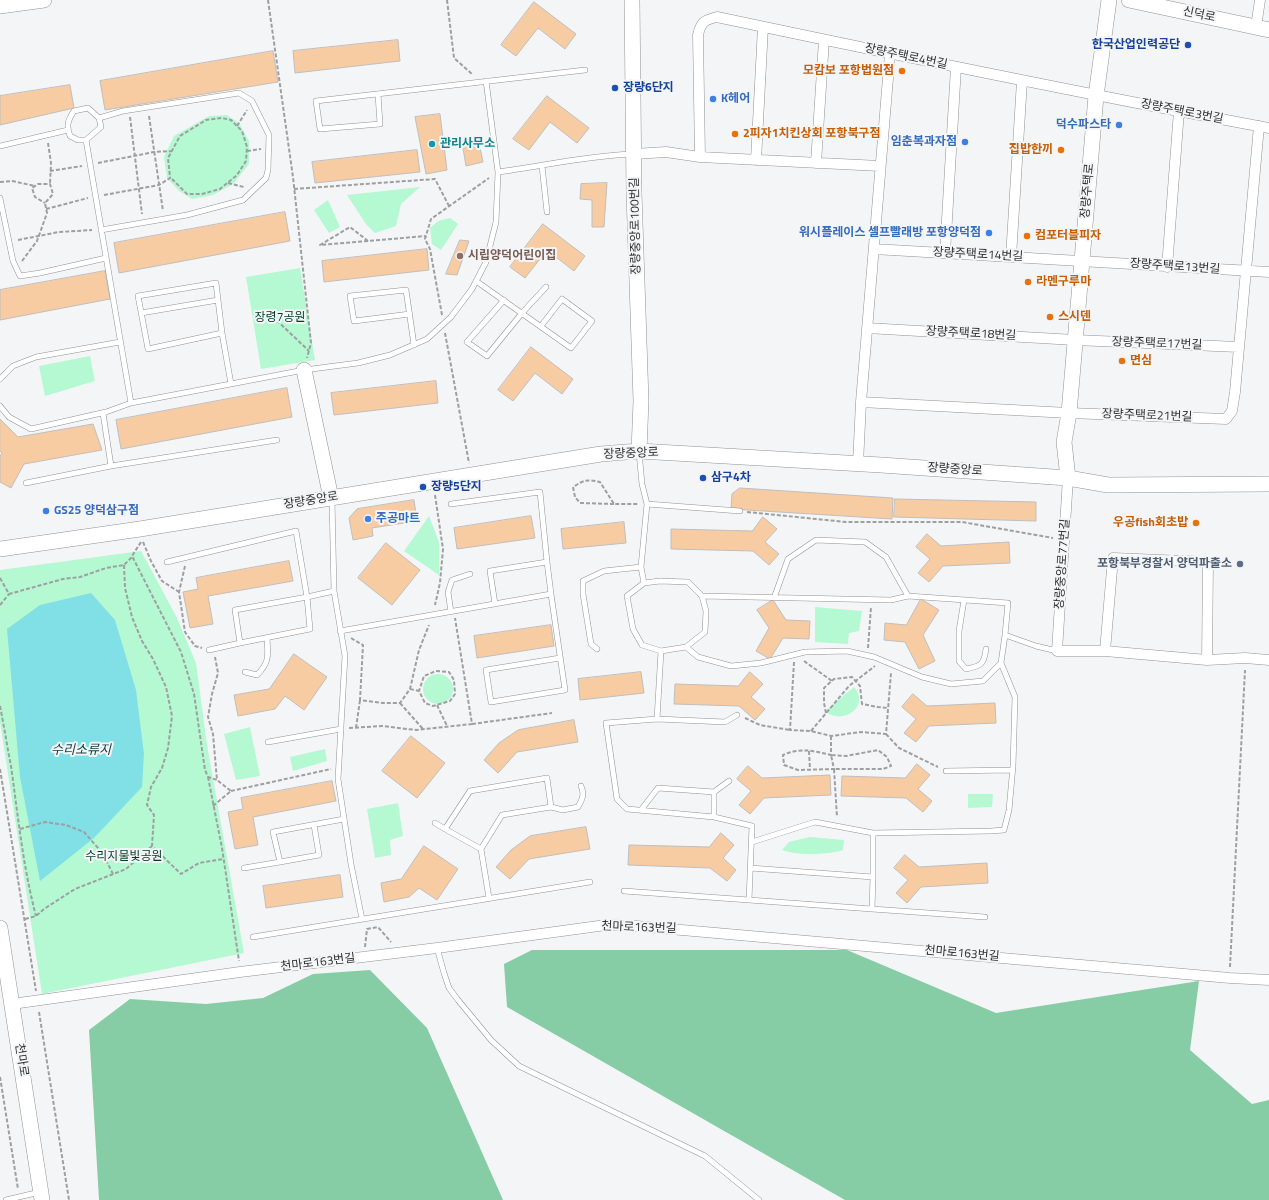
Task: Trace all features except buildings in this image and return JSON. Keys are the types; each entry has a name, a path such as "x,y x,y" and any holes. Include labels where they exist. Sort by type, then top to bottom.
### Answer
{"street":[{"path":"0,6 44,0"},
{"name":"장량중앙로100번길","path":"632,0 634,193 641,401 639,451"},
{"name":"장량주택로","path":"1068,478 1064,442 1069,413 1096,96 1110,0"},
{"name":"신덕로","path":"1129,0 1263,29"},
{"path":"1260,0 1263,29"},
{"name":"장량주택로4번길","path":"700,157 698,35 700,25 706,20 717,17 1096,96"},
{"path":"756,160 763,27"},
{"path":"816,163 824,40"},
{"path":"858,464 861,402 890,54"},
{"path":"945,253 956,67"},
{"path":"1011,257 1022,81"},
{"name":"장량주택로3번길","path":"1096,96 1264,127"},
{"path":"1168,267 1179,111"},
{"path":"1239,347 1245,272 1264,127"},
{"path":"634,154 666,152 700,157 880,166"},
{"name":"장량주택로14번길","path":"874,248 1082,261"},
{"name":"장량주택로13번길","path":"1082,261 1245,272 1269,272"},
{"name":"장량주택로18번길","path":"867,328 1075,340"},
{"name":"장량주택로17번길","path":"1075,340 1239,347"},
{"name":"장량주택로21번길","path":"861,402 1069,413 1226,419 1232,411 1239,347"},
{"path":"304,370 332,498"},
{"name":"장량중앙로","path":"0,549 472,476 601,454 639,451 1068,478 1108,485 1269,484"},
{"name":"장량중앙로77번길","path":"1057,651 1068,478"},
{"path":"1105,651 1113,558 1208,562 1206,660"},
{"path":"1057,651 1105,651 1206,660 1245,658 1269,660"},
{"name":"천마로163번길","path":"12,1004 240,972 437,948 606,925 1230,978 1269,980"},
{"name":"천마로","path":"0,928 41,1196"}],"lane":[{"path":"378,94 380,124 320,129 316,101 585,70"},
{"path":"0,406 9,417 31,429 103,413 131,403 304,370 364,361 390,355 427,339 451,317 472,289 486,262 496,222 498,172 486,81"},
{"path":"99,118 129,110 239,93 252,101 269,136 268,170 266,178 243,200 187,215 102,230"},
{"path":"88,108 99,118 101,127 86,140 78,140 70,136 68,130 68,120 74,111 88,108"},
{"path":"0,146 68,130"},
{"path":"86,140 131,403"},
{"path":"498,172 604,155 634,154"},
{"path":"542,166 547,212"},
{"path":"0,198 13,261 20,276 106,258"},
{"path":"476,281 571,348 592,321 562,299 541,326"},
{"path":"222,333 148,349 138,296 216,283 222,333 231,384"},
{"path":"504,300 467,342 487,356 546,287"},
{"path":"410,314 354,321 350,296 406,290 410,314 414,345"},
{"path":"141,313 218,300"},
{"path":"0,379 13,366 36,357 120,342"},
{"path":"103,413 111,466"},
{"path":"26,483 111,466 277,440"},
{"path":"639,451 642,484 647,504 641,568 644,583"},
{"path":"451,504 540,492 551,594 565,690 491,702 486,670 560,658"},
{"path":"332,498 334,591 344,656 338,780 362,919"},
{"path":"647,504 740,512"},
{"path":"167,562 296,531 307,597 310,629 211,649"},
{"path":"774,598 788,559 816,540 865,542 886,557 908,596"},
{"path":"495,604 490,571 547,562"},
{"path":"597,649 592,644 582,594 583,581 604,571 641,568"},
{"path":"452,612 448,592 452,580 470,574"},
{"path":"660,581 688,582 702,596 706,610 705,632 686,648 661,651 642,645 633,629 627,596 644,583 660,581"},
{"path":"240,643 235,610 334,591"},
{"path":"340,631 551,594"},
{"path":"702,596 872,600 891,600 908,596 1008,603 1006,635 1001,663 1015,697 1009,810 1004,830 873,833 815,822 752,842"},
{"path":"964,600 959,631 959,661 966,669 978,667 984,661 986,649"},
{"path":"1006,635 1036,646 1057,651"},
{"path":"245,672 257,675 265,667 268,656 267,638"},
{"path":"686,648 698,657 731,666 761,663 805,652 846,651 882,660 922,677 951,684 984,681 1001,663"},
{"path":"657,719 661,651"},
{"path":"737,715 725,722 657,719 606,723 617,799 627,809 714,817 752,826 749,900"},
{"path":"268,742 341,729"},
{"path":"946,771 1012,770"},
{"path":"445,829 470,791 547,778 551,807"},
{"path":"641,810 658,788 714,792 729,781"},
{"path":"489,898 481,849 502,815 551,807 563,810 578,807 583,800 583,790 581,786"},
{"path":"714,792 714,817"},
{"path":"280,862 274,832 344,819"},
{"path":"436,823 481,849"},
{"path":"244,868 319,855 314,824"},
{"path":"872,909 873,833"},
{"path":"750,868 873,877"},
{"path":"253,937 590,882"},
{"path":"624,891 985,917"},
{"path":"437,948 450,988 458,1000 491,1040 519,1066 705,1156 759,1200"},
{"path":"6,1200 19,1197 41,1196"}],"path":[{"path":"268,0 294,189 311,343 304,370"},
{"path":"447,0 454,58 470,71 477,82"},
{"path":"237,126 252,101"},
{"path":"148,107 164,219"},
{"path":"129,110 144,222"},
{"path":"222,118 231,120 237,126 242,131 247,147 246,161 237,175 220,189 202,194 187,194 170,177 168,158 180,136 206,120 222,118"},
{"path":"45,203 53,194 50,184 47,135"},
{"path":"247,151 269,148"},
{"path":"50,171 91,165 154,152 172,151"},
{"path":"472,476 430,248 425,239 431,219 498,172"},
{"path":"46,209 96,196 159,184 170,177"},
{"path":"294,189 434,179 449,206"},
{"path":"0,182 12,181 35,186 38,184 50,184"},
{"path":"228,183 254,189"},
{"path":"35,186 32,188 34,197 45,203"},
{"path":"17,269 37,241 47,214 45,203"},
{"path":"368,241 350,227 320,245 352,242 368,241 426,236"},
{"path":"9,242 59,232 102,230"},
{"path":"268,312 309,351"},
{"path":"614,504 600,482 589,479 573,487 575,497 580,503 614,504 647,504"},
{"path":"400,703 410,689 419,650 433,615 440,583 443,549 432,482"},
{"path":"740,512 846,522 962,522 1054,538"},
{"path":"0,605 9,594 106,568 124,565 132,556 142,539 150,561 162,581 179,592"},
{"path":"132,556 181,652 194,694 205,770 208,777 223,859 240,972"},
{"path":"186,557 179,592 185,632 195,646 211,649 218,673 208,717 213,734 217,780"},
{"path":"24,919 36,916 44,909 75,889 126,870 152,846 154,815 147,805 151,787 162,768 168,748 172,716 166,688 153,658 142,641 132,617 125,588 124,565"},
{"path":"0,578 9,594"},
{"path":"867,656 872,600"},
{"path":"452,612 472,724"},
{"path":"340,631 363,645 360,700 356,728"},
{"path":"795,655 832,681"},
{"path":"790,730 795,655"},
{"path":"1230,978 1245,658"},
{"path":"811,731 849,686 882,660"},
{"path":"886,734 892,664"},
{"path":"436,671 449,672 454,680 455,694 450,701 433,706 425,703 419,691 424,676 436,671"},
{"path":"826,713 824,688 834,679 852,677 860,686 862,704 878,708 888,708"},
{"path":"410,689 419,691"},
{"path":"360,700 383,703 400,703 423,729"},
{"path":"437,705 447,726"},
{"path":"0,706 31,897 36,916"},
{"path":"341,729 382,726 416,730 552,713"},
{"path":"737,715 760,725 790,730 811,731 830,736 861,732 886,734 899,748 946,771"},
{"path":"830,736 831,755 834,769 837,826"},
{"path":"802,750 831,755 846,756 878,750 887,757 891,766 883,769 798,770 784,765 783,755 802,750"},
{"path":"809,751 810,770"},
{"path":"213,806 231,791 339,767"},
{"path":"0,769 36,992"},
{"path":"208,777 217,780 231,791"},
{"path":"20,829 45,822 66,825 84,832 98,848 113,874"},
{"path":"152,846 181,874 199,864 223,859"},
{"path":"363,957 367,929 378,927 400,952"},
{"path":"39,1011 69,1200"},
{"path":"0,1077 19,1197"}],"green space":[{"path":"227,115 239,123 249,141 249,164 233,184 213,195 192,199 179,191 167,178 164,157 174,136 209,116"},
{"path":"420,187 401,204 396,226 375,233 366,224 347,195"},
{"path":"328,200 340,227 329,233 314,210"},
{"path":"450,218 458,224 441,250 432,244 430,228 438,221"},
{"name":"장령7공원","path":"300,268 315,360 261,369 246,277"},
{"path":"90,356 95,381 45,396 39,366"},
{"path":"429,516 439,542 439,575 404,551"},
{"name":"수리지물빛공원","path":"141,551 176,616 196,663 207,745 244,953 42,994 0,722 0,570"},
{"path":"815,607 862,611 859,631 849,633 848,644 815,642"},
{"path":"438,674 444,675 452,683 452,695 444,703 438,704 432,703 424,695 423,689 424,683 432,675"},
{"path":"854,687 858,694 859,701 857,707 852,712 839,716 832,715 825,711"},
{"path":"250,727 260,776 236,780 224,734"},
{"path":"325,749 327,761 293,771 290,757"},
{"path":"968,794 993,794 992,807 968,808"},
{"path":"398,803 403,836 390,840 391,855 375,858 367,809"},
{"path":"810,837 844,840 843,850 812,854 782,850 789,842"},
{"path":"532,950 847,950 996,1013 1199,981 1190,1050 1252,1104 1269,1100 1269,1200 845,1200 507,1007 504,964"},
{"path":"370,970 427,1028 503,1200 99,1200 89,1030 130,999 206,1004 263,998 313,974"}],"water":[{"name":"수리소류지","path":"91,593 115,620 136,690 144,754 142,787 94,838 40,881 20,777 7,629 40,605"}],"place":[{"name":"한국산업인력공단","path":"1188,45"},
{"name":"모캄보 포항법원점","path":"902,71"},
{"name":"장량6단지","path":"615,88"},
{"name":"K헤어","path":"713,99"},
{"name":"덕수파스타","path":"1119,125"},
{"name":"2피자1치킨상회 포항북구점","path":"735,134"},
{"name":"임춘복과자점","path":"965,142"},
{"name":"관리사무소","path":"432,144"},
{"name":"집밥한끼","path":"1061,150"},
{"name":"워시플레이스 셀프빨래방 포항양덕점","path":"989,233"},
{"name":"컴포터블피자","path":"1027,236"},
{"name":"시립양덕어린이집","path":"460,256"},
{"name":"라멘구루마","path":"1028,282"},
{"name":"스시덴","path":"1050,317"},
{"name":"면심","path":"1122,361"},
{"name":"삼구4차","path":"703,478"},
{"name":"장량5단지","path":"423,487"},
{"name":"GS25 양덕삼구점","path":"46,511"},
{"name":"주공마트","path":"368,519"},
{"name":"우공fish회초밥","path":"1196,523"},
{"name":"포항북부경찰서 양덕파출소","path":"1240,564"}]}
